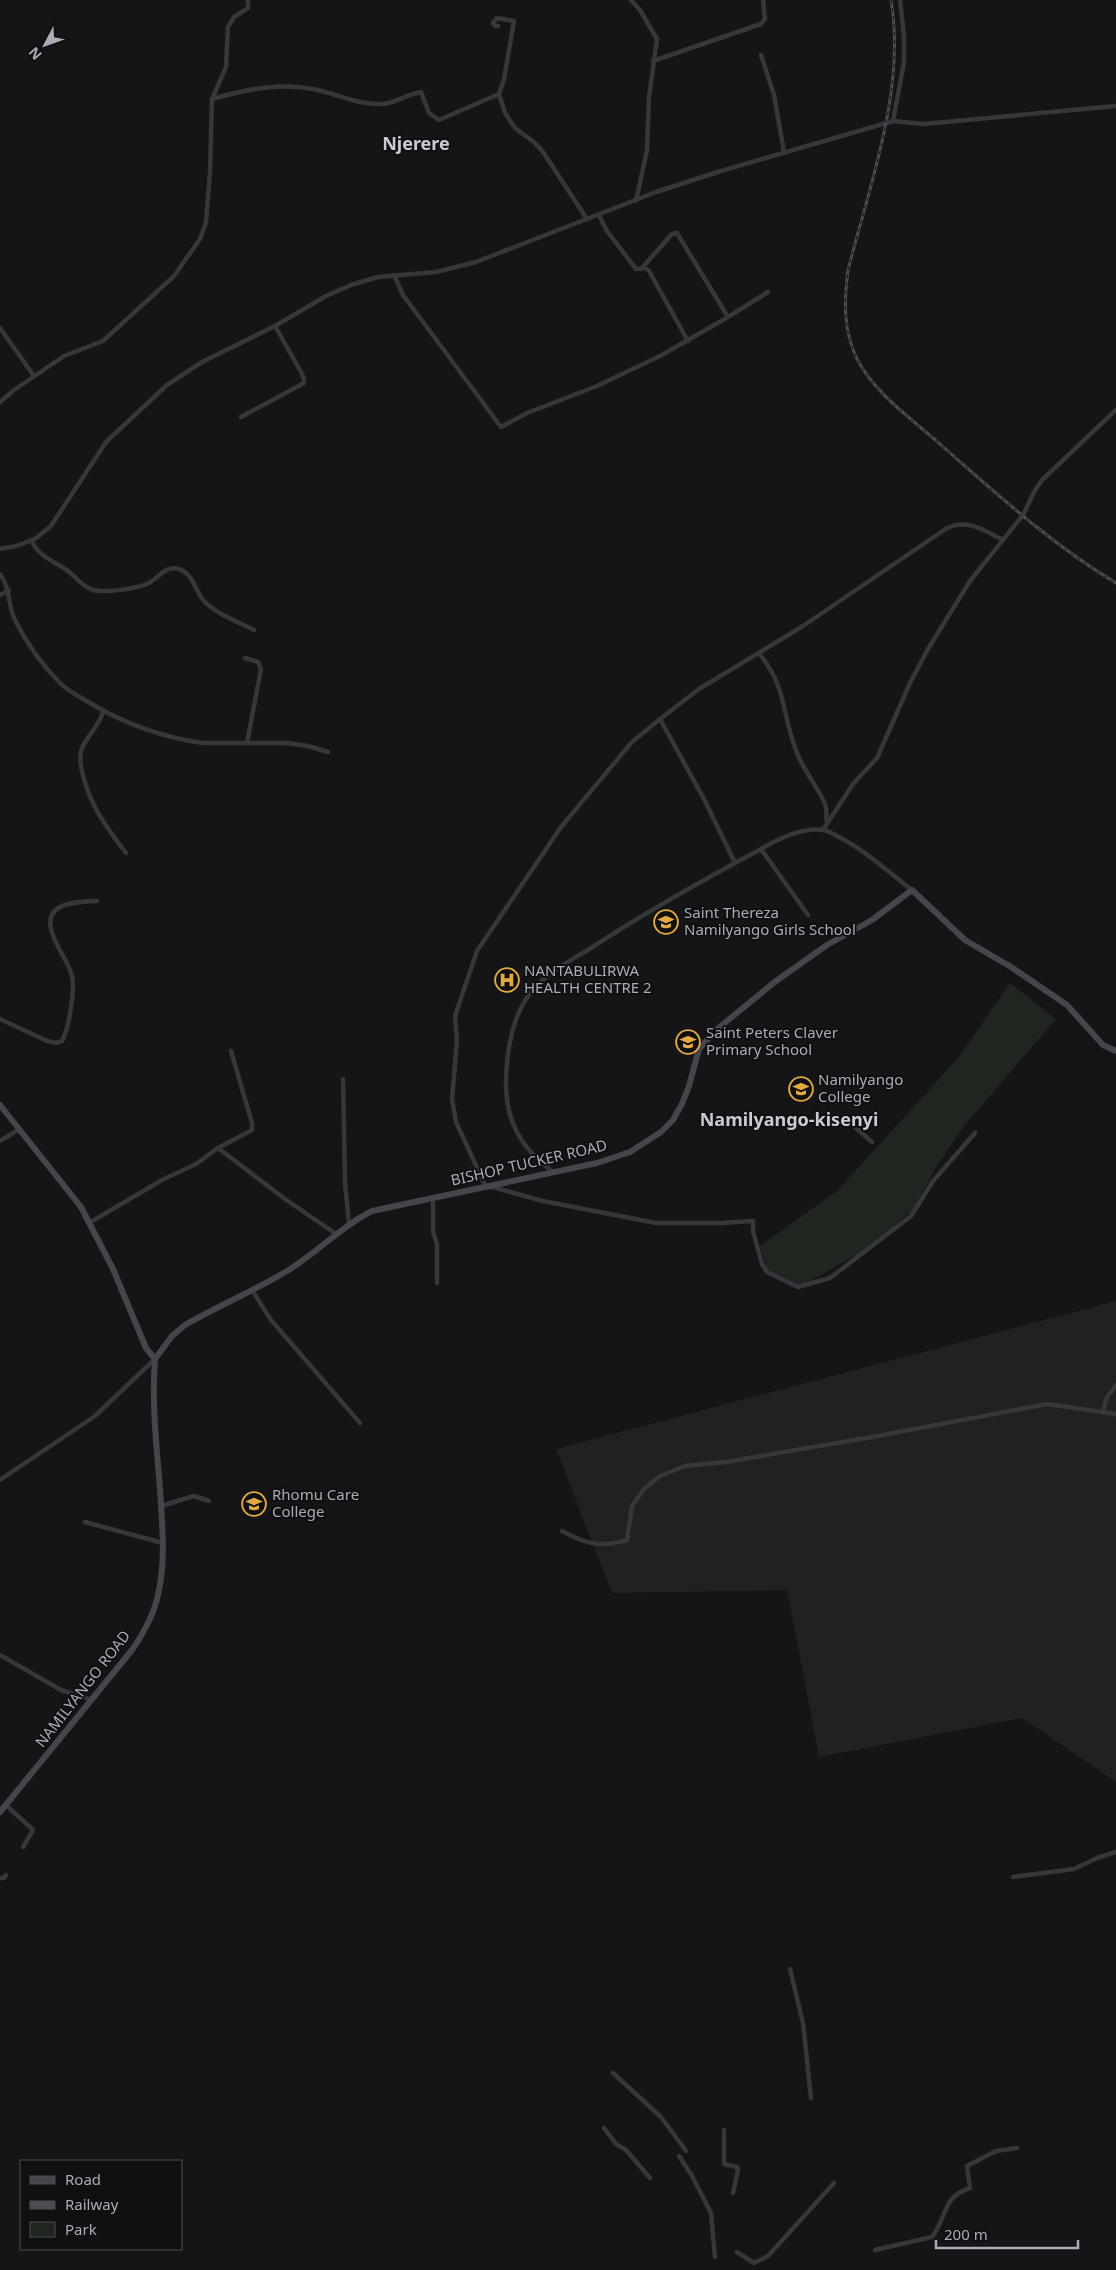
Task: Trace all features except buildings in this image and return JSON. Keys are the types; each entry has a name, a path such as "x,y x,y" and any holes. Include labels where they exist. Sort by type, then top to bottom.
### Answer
{"main road":[{"name":"BISHOP TUCKER ROAD","path":"155,1360 172,1336 185,1325 302,1262 349,1223 372,1211 554,1172 630,1152 661,1132 673,1120 682,1104 699,1049 709,1036 776,981 833,941 872,920 912,890"},
{"path":"912,890 965,940 1067,1005 1103,1045 1116,1051"},
{"path":"0,1105 18,1130 71,1194 89,1223 113,1269 146,1348 155,1360"},
{"name":"NAMILYANGO ROAD","path":"0,1812 132,1650 148,1623 158,1596 163,1543 153,1379 155,1360"}],"street":[{"path":"0,402 64,356 103,341 174,276 200,239 206,222 212,99 226,67 228,27 234,17 248,8 248,0"},
{"path":"631,0 655,32 657,44 653,61 647,150 636,200"},
{"path":"653,61 703,45 717,38 753,29 765,19 763,0"},
{"path":"893,121 904,62 904,37 900,0"},
{"path":"498,26 495,26 494,22 497,18 514,21 504,79 499,94 506,116 515,128 535,143 543,152 587,219"},
{"path":"761,55 774,95 784,152"},
{"path":"212,99 241,90 283,86 316,90 360,102 382,104 421,92 429,113 439,120 499,94"},
{"path":"0,548 31,540 41,535 60,515 110,437 167,385 202,362 275,326 326,296 351,285 394,274 436,272 476,262 636,200 721,171 893,121 939,123 1116,106"},
{"path":"599,215 607,231 636,269 645,268 649,271 688,341"},
{"path":"640,270 672,234 677,233 682,238 728,317"},
{"path":"394,274 403,295 501,427 534,410 597,386 688,341 768,292"},
{"path":"241,417 304,383 301,372 275,326"},
{"path":"0,328 34,376"},
{"path":"0,335 7,338"},
{"path":"823,830 853,784 877,758 910,683 928,649 970,581 1023,515 1042,480 1116,410"},
{"path":"975,1133 933,1181 911,1216 832,1277 801,1287 793,1286 772,1275 764,1268 753,1230 753,1221 656,1224 542,1201 484,1186 456,1122 452,1099 457,1040 455,1016 477,951 561,827 632,742 699,689 759,653 953,525 973,525 1003,540"},
{"path":"31,540 43,556 66,570 84,586 98,591 148,584 172,568 183,571 188,574 209,606 254,630"},
{"path":"0,574 9,590 15,620 51,672 67,689 103,712 166,737 203,743 299,744 328,752"},
{"path":"0,595 9,590"},
{"path":"759,653 772,669 780,687 788,727 797,754 825,805 827,823"},
{"path":"245,658 258,662 261,669 247,743"},
{"path":"103,712 100,723 81,750 80,760 86,789 100,820 126,853"},
{"path":"660,719 705,801 735,863"},
{"path":"554,1172 542,1163 517,1133 510,1119 506,1091 507,1056 520,1008 538,984 559,967 639,917 735,863 780,838 801,832 823,830 858,848 912,890"},
{"path":"761,849 808,915"},
{"path":"0,1019 47,1041 56,1043 62,1041 67,1030 73,982 70,970 54,938 50,920 53,913 65,904 97,901"},
{"path":"89,1223 162,1180 196,1164 218,1148 250,1131 253,1127 231,1051"},
{"path":"343,1078 345,1183 349,1223"},
{"path":"856,1128 872,1142"},
{"path":"0,1141 18,1130"},
{"path":"218,1148 285,1199 336,1234"},
{"path":"433,1197 433,1232 437,1244 437,1283"},
{"path":"252,1290 272,1320 360,1423"},
{"path":"0,1480 95,1416 155,1360"},
{"path":"1103,1411 1107,1397 1116,1385"},
{"path":"562,1531 583,1543 613,1544 627,1540 632,1506 644,1489 660,1476 684,1466 726,1462 1047,1404 1116,1414"},
{"path":"161,1506 194,1496 209,1501"},
{"path":"85,1522 163,1543"},
{"path":"0,1655 61,1690 92,1700"},
{"path":"6,1805 33,1830 24,1847"},
{"path":"1013,1876 1074,1869 1097,1858 1116,1852"},
{"path":"0,1878 4,1878 6,1875"},
{"path":"790,1969 803,2023 811,2098"},
{"path":"613,2073 661,2118 686,2151"},
{"path":"604,2128 616,2144 626,2150 650,2178"},
{"path":"724,2130 724,2164 738,2168 733,2194"},
{"path":"875,2250 932,2237 942,2224 950,2198 958,2192 970,2188 968,2166 996,2151 1018,2148"},
{"path":"679,2156 691,2174 711,2213 715,2257"},
{"path":"737,2252 754,2263 768,2256 834,2183"}],"shaded area":[{"path":"1116,1301 1116,1782 1022,1718 819,1757 787,1590 612,1593 556,1449"}],"green space":[{"path":"1010,983 1056,1019 964,1126 935,1169 913,1210 865,1250 799,1287 767,1269 760,1246 837,1191 959,1057"}],"railway":[{"path":"891,0 894,68 890,102 875,170 848,270 845,304 852,348 874,384 895,405 1025,518 1069,552 1116,583"}],"place":[{"name":"Saint Thereza Namilyango Girls School","path":"666,922"},
{"name":"NANTABULIRWA HEALTH CENTRE 2","path":"507,980"},
{"name":"Saint Peters Claver Primary School","path":"688,1042"},
{"name":"Namilyango College","path":"801,1089"},
{"name":"Rhomu Care College","path":"254,1504"}],"district":[{"name":"Njerere","path":"416,144"},
{"name":"Namilyango-kisenyi","path":"789,1120"}]}
